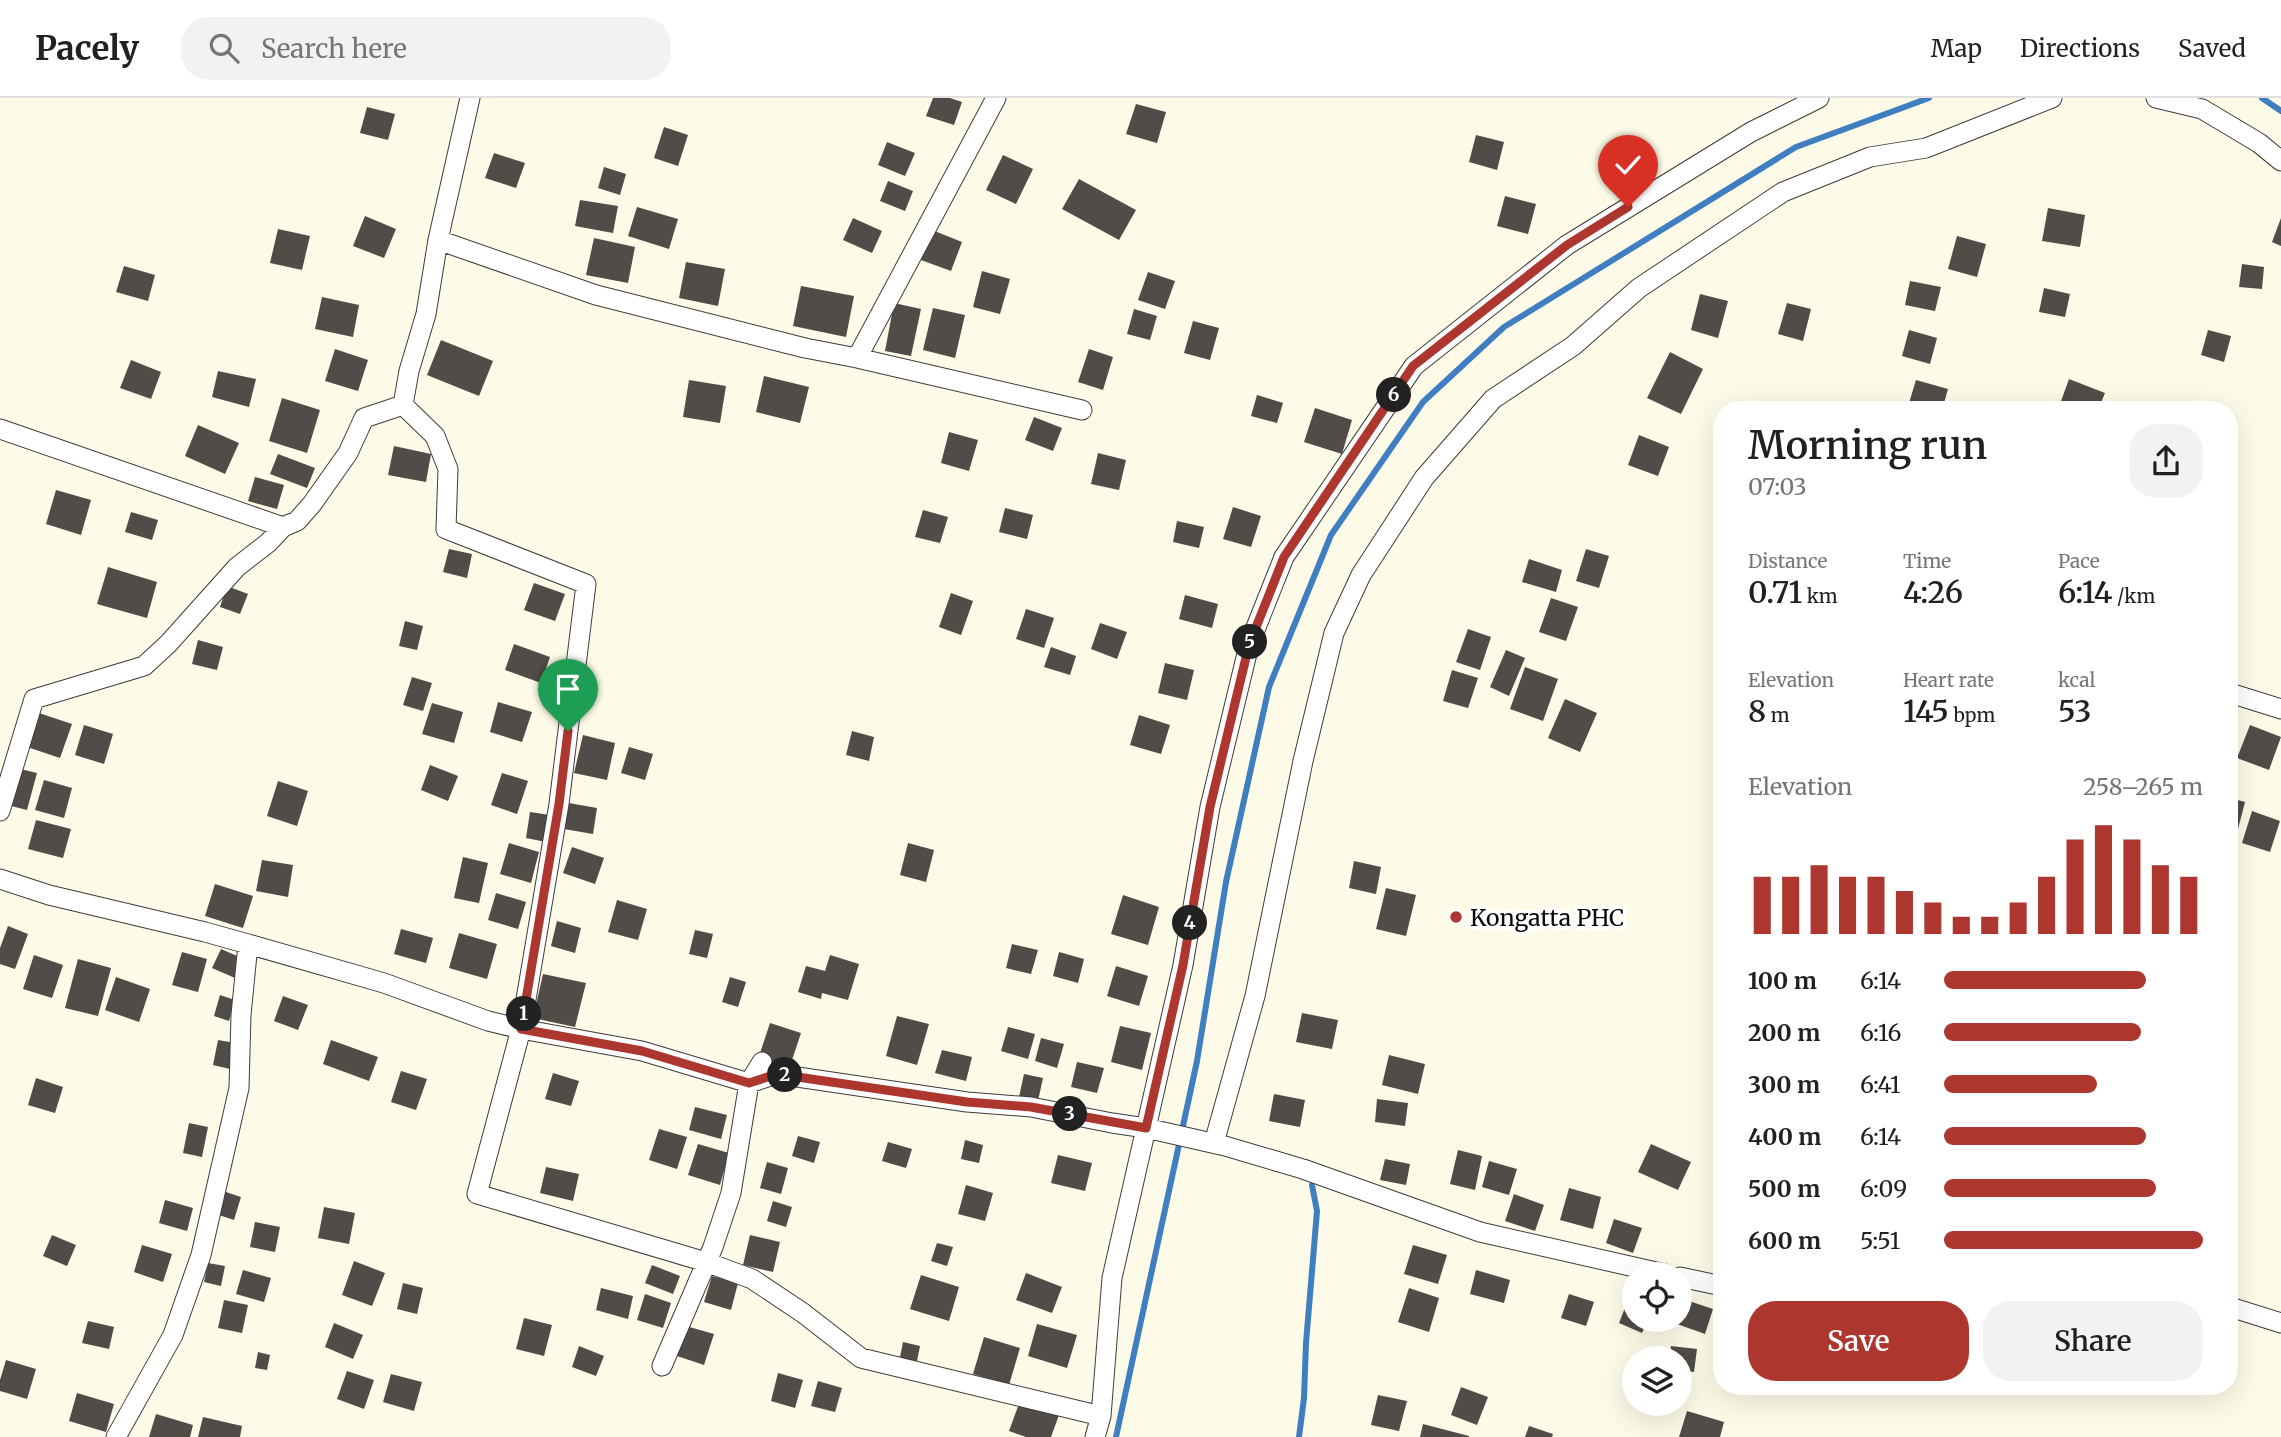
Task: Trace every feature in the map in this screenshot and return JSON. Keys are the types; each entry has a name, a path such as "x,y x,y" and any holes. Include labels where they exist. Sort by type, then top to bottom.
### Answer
{"street":[{"path":"403,405 409,371 426,314 438,240 470,98"},
{"path":"857,358 996,98"},
{"path":"1095,1437 1101,1416 1112,1278 1155,1130 1210,807 1249,645 1284,557 1413,366 1567,245 1751,131 1819,98"},
{"path":"1214,1143 1255,996 1303,761 1334,633 1361,575 1424,478 1493,399 1573,346 1639,288 1783,192 1870,157 1926,148 2052,98"},
{"path":"2156,98 2202,108 2259,143 2281,161"},
{"path":"438,240 596,295 805,348 1082,410"},
{"path":"0,811 34,699 144,666 168,644 237,567 268,543 283,527 297,521 348,453 364,418 403,405"},
{"path":"403,405 435,436 448,469 446,529 586,584 559,804 521,1029 477,1194 706,1262 752,1279 803,1313 861,1358 1101,1416"},
{"path":"0,429 283,527"},
{"path":"2238,696 2281,709"},
{"path":"0,879 49,895 205,932 384,983 488,1021 521,1029 642,1051 749,1083 777,1074 967,1102 1031,1107 1155,1130 1214,1143 1303,1169 1479,1232 1622,1264"},
{"path":"116,1437 173,1335 201,1255 239,1088 241,1015 248,944"},
{"path":"662,1366 713,1247 731,1193 749,1083 762,1062"},
{"path":"1692,1280 1713,1284"},
{"path":"2238,1310 2281,1324"}],"building":[{"path":"933,98 950,98 962,102 954,125 926,116"},
{"path":"1136,104 1166,112 1157,143 1126,134"},
{"path":"367,107 395,114 388,140 360,133"},
{"path":"664,127 688,135 678,166 654,158"},
{"path":"1476,135 1504,142 1497,170 1469,162"},
{"path":"887,142 915,153 905,176 878,165"},
{"path":"494,153 525,163 516,188 485,178"},
{"path":"1003,155 1033,169 1016,204 986,190"},
{"path":"604,167 626,174 620,195 598,188"},
{"path":"1079,179 1136,210 1119,240 1062,209"},
{"path":"888,181 913,191 905,211 880,201"},
{"path":"1505,196 1536,204 1528,234 1497,226"},
{"path":"580,200 618,206 613,233 575,226"},
{"path":"637,207 678,219 669,249 628,236"},
{"path":"2048,208 2085,215 2080,247 2042,241"},
{"path":"365,216 396,229 384,258 353,246"},
{"path":"853,218 882,231 872,253 843,240"},
{"path":"2281,218 2281,246 2272,242"},
{"path":"278,229 310,236 302,270 270,263"},
{"path":"932,230 962,242 951,271 921,260"},
{"path":"1957,236 1986,244 1977,277 1948,269"},
{"path":"594,238 635,247 628,283 586,275"},
{"path":"686,262 725,269 718,306 679,298"},
{"path":"2242,264 2264,267 2262,289 2239,287"},
{"path":"124,266 155,275 148,301 116,292"},
{"path":"982,271 1010,279 1000,314 973,307"},
{"path":"1148,272 1175,281 1165,309 1138,300"},
{"path":"1910,281 1941,287 1935,311 1905,305"},
{"path":"801,286 854,296 846,337 793,326"},
{"path":"2044,288 2070,294 2065,317 2039,312"},
{"path":"1700,294 1728,301 1718,338 1691,330"},
{"path":"322,297 359,305 353,337 315,329"},
{"path":"894,303 921,309 911,356 885,351"},
{"path":"1787,303 1811,309 1803,341 1778,334"},
{"path":"933,308 965,315 955,358 923,350"},
{"path":"1134,309 1157,316 1150,340 1127,334"},
{"path":"1193,321 1219,328 1210,360 1184,353"},
{"path":"1909,330 1937,338 1930,364 1902,356"},
{"path":"2208,330 2231,336 2224,362 2201,355"},
{"path":"441,340 493,361 479,396 427,375"},
{"path":"335,349 368,360 358,391 325,381"},
{"path":"1089,349 1113,357 1103,390 1078,382"},
{"path":"1670,352 1703,369 1681,414 1647,398"},
{"path":"131,360 161,372 151,399 120,388"},
{"path":"218,371 256,379 249,407 212,397"},
{"path":"764,376 809,387 800,423 756,412"},
{"path":"2069,379 2105,393 2102,401 2061,401"},
{"path":"689,380 726,386 720,423 683,417"},
{"path":"1916,380 1948,389 1945,401 1910,401"},
{"path":"1257,395 1283,403 1277,423 1251,416"},
{"path":"282,398 320,410 307,453 269,441"},
{"path":"1315,408 1352,420 1342,454 1304,442"},
{"path":"1034,417 1062,428 1053,451 1025,440"},
{"path":"198,425 239,443 225,474 185,456"},
{"path":"949,432 978,440 969,471 941,463"},
{"path":"1639,435 1669,447 1658,476 1628,465"},
{"path":"394,446 431,454 426,482 388,475"},
{"path":"1098,453 1126,460 1119,490 1091,484"},
{"path":"278,454 315,468 307,488 270,474"},
{"path":"255,477 284,485 277,509 248,501"},
{"path":"56,490 91,500 81,535 46,524"},
{"path":"1233,507 1261,516 1251,547 1223,539"},
{"path":"1005,508 1033,515 1027,539 999,532"},
{"path":"923,510 948,517 940,543 915,537"},
{"path":"131,512 158,520 152,540 125,532"},
{"path":"1177,521 1204,527 1199,548 1173,542"},
{"path":"449,549 472,554 467,578 443,572"},
{"path":"1586,549 1609,556 1599,588 1576,581"},
{"path":"1529,559 1562,570 1556,592 1522,582"},
{"path":"108,567 157,582 147,618 97,604"},
{"path":"534,583 565,594 555,621 524,610"},
{"path":"227,586 248,594 240,614 220,607"},
{"path":"951,593 973,601 961,635 939,627"},
{"path":"1185,595 1218,604 1212,628 1179,619"},
{"path":"1551,598 1578,607 1566,641 1539,632"},
{"path":"1026,609 1054,618 1044,648 1016,639"},
{"path":"405,621 423,626 417,650 399,646"},
{"path":"1100,623 1127,632 1117,659 1091,649"},
{"path":"1468,629 1491,637 1480,670 1456,662"},
{"path":"198,640 223,647 217,670 192,664"},
{"path":"514,644 550,657 541,683 505,670"},
{"path":"1051,647 1076,656 1070,675 1044,667"},
{"path":"1506,650 1525,658 1509,696 1490,687"},
{"path":"1165,663 1194,670 1187,700 1158,693"},
{"path":"1525,667 1558,679 1543,721 1510,709"},
{"path":"1452,670 1478,678 1468,708 1443,701"},
{"path":"412,677 432,683 423,711 403,705"},
{"path":"1565,699 1597,713 1580,752 1548,738"},
{"path":"498,702 532,712 522,742 490,732"},
{"path":"432,703 463,712 454,743 422,734"},
{"path":"39,713 72,724 60,758 27,747"},
{"path":"1139,715 1170,725 1161,754 1130,745"},
{"path":"84,725 113,734 104,764 75,755"},
{"path":"2250,725 2281,737 2269,770 2238,758"},
{"path":"852,731 874,737 869,761 846,755"},
{"path":"583,735 615,743 607,780 574,773"},
{"path":"629,747 653,754 645,780 621,773"},
{"path":"430,765 458,776 448,801 421,790"},
{"path":"16,768 37,773 27,810 7,805"},
{"path":"502,773 528,781 517,814 491,805"},
{"path":"44,780 72,788 64,818 35,810"},
{"path":"278,781 308,791 297,826 267,816"},
{"path":"2238,800 2245,802 2238,829"},
{"path":"569,803 597,808 593,834 564,829"},
{"path":"2252,811 2280,821 2270,852 2242,843"},
{"path":"530,812 550,815 546,842 526,838"},
{"path":"36,820 71,829 63,858 28,849"},
{"path":"509,843 539,852 531,883 500,874"},
{"path":"908,843 934,850 926,882 900,875"},
{"path":"572,847 604,858 595,884 563,873"},
{"path":"463,857 488,863 479,903 454,898"},
{"path":"262,860 293,865 288,897 256,891"},
{"path":"1354,861 1381,867 1376,894 1349,888"},
{"path":"215,884 253,896 243,928 205,916"},
{"path":"1386,888 1416,895 1406,936 1376,929"},
{"path":"496,893 526,902 518,929 488,920"},
{"path":"1123,895 1159,907 1148,945 1111,934"},
{"path":"617,900 647,909 638,940 608,932"},
{"path":"557,921 581,928 575,953 551,946"},
{"path":"8,926 28,934 15,969 0,964 0,948"},
{"path":"401,929 433,938 426,963 394,954"},
{"path":"695,930 713,934 707,958 689,954"},
{"path":"459,933 497,944 487,979 449,968"},
{"path":"1012,944 1038,950 1031,974 1006,968"},
{"path":"221,949 244,959 235,978 212,968"},
{"path":"182,952 207,959 198,992 172,985"},
{"path":"1059,952 1084,959 1078,983 1053,976"},
{"path":"34,955 63,965 52,998 23,989"},
{"path":"830,955 859,964 848,1000 822,993 821,999 798,992 806,966 825,971"},
{"path":"78,959 111,968 98,1016 65,1008"},
{"path":"1116,966 1148,976 1139,1006 1107,996"},
{"path":"543,974 586,983 575,1027 533,1018"},
{"path":"116,977 150,989 139,1022 105,1010"},
{"path":"730,977 746,982 738,1007 722,1002"},
{"path":"220,995 235,1000 229,1021 214,1016"},
{"path":"283,996 308,1005 298,1030 274,1021"},
{"path":"1302,1013 1338,1020 1332,1049 1296,1042"},
{"path":"897,1016 929,1024 917,1065 886,1056"},
{"path":"770,1023 801,1033 789,1069 758,1059"},
{"path":"1120,1026 1151,1033 1142,1070 1111,1062"},
{"path":"1008,1027 1035,1034 1028,1059 1001,1051"},
{"path":"1041,1038 1064,1044 1057,1068 1035,1061"},
{"path":"218,1040 235,1043 230,1069 213,1065"},
{"path":"331,1040 378,1057 369,1081 323,1064"},
{"path":"942,1050 972,1057 966,1081 935,1073"},
{"path":"1389,1055 1425,1064 1418,1094 1382,1085"},
{"path":"1077,1062 1104,1068 1097,1093 1071,1087"},
{"path":"401,1071 427,1079 416,1110 391,1102"},
{"path":"553,1073 579,1081 571,1106 545,1099"},
{"path":"1024,1074 1043,1078 1038,1101 1019,1097"},
{"path":"36,1078 63,1087 55,1113 28,1105"},
{"path":"1274,1094 1305,1100 1300,1127 1269,1121"},
{"path":"1377,1099 1408,1103 1405,1126 1375,1122"},
{"path":"695,1107 727,1115 721,1139 689,1130"},
{"path":"189,1123 208,1127 202,1157 183,1153"},
{"path":"659,1129 687,1137 677,1169 649,1160"},
{"path":"798,1136 820,1142 814,1163 792,1156"},
{"path":"965,1140 983,1145 979,1163 961,1159"},
{"path":"888,1142 912,1149 906,1168 882,1161"},
{"path":"698,1144 729,1153 720,1185 688,1175"},
{"path":"1651,1144 1691,1162 1678,1190 1638,1172"},
{"path":"1458,1150 1482,1156 1475,1190 1450,1184"},
{"path":"1058,1155 1092,1163 1085,1191 1051,1183"},
{"path":"1385,1159 1410,1164 1406,1185 1380,1180"},
{"path":"1489,1161 1517,1169 1509,1195 1482,1187"},
{"path":"767,1162 788,1168 781,1194 760,1188"},
{"path":"546,1167 579,1174 573,1201 540,1193"},
{"path":"966,1185 993,1193 985,1221 958,1214"},
{"path":"1569,1188 1601,1197 1593,1229 1560,1220"},
{"path":"223,1191 241,1197 234,1220 216,1214"},
{"path":"1514,1194 1544,1205 1535,1231 1505,1221"},
{"path":"165,1200 193,1208 187,1231 159,1223"},
{"path":"773,1201 792,1207 786,1227 767,1221"},
{"path":"324,1207 355,1213 349,1244 318,1238"},
{"path":"1614,1219 1642,1228 1633,1253 1606,1243"},
{"path":"255,1222 280,1227 275,1252 250,1247"},
{"path":"52,1235 76,1245 67,1266 43,1256"},
{"path":"750,1235 780,1242 773,1272 743,1265"},
{"path":"937,1243 953,1247 947,1266 931,1261"},
{"path":"142,1245 172,1254 163,1282 134,1272"},
{"path":"1413,1245 1447,1255 1438,1284 1404,1274"},
{"path":"354,1261 385,1273 372,1306 342,1295"},
{"path":"208,1263 225,1266 221,1286 204,1282"},
{"path":"652,1265 680,1276 673,1294 645,1283"},
{"path":"243,1270 271,1278 264,1302 236,1294"},
{"path":"1476,1270 1510,1280 1504,1303 1470,1294"},
{"path":"1026,1273 1062,1287 1052,1313 1016,1300"},
{"path":"921,1275 959,1287 949,1321 910,1309"},
{"path":"712,1276 738,1283 731,1310 704,1302"},
{"path":"403,1283 423,1288 417,1314 397,1309"},
{"path":"601,1288 633,1296 628,1319 596,1310"},
{"path":"1409,1288 1439,1298 1429,1332 1398,1322"},
{"path":"645,1294 671,1303 663,1328 637,1320"},
{"path":"1569,1294 1594,1302 1586,1326 1561,1318"},
{"path":"224,1300 248,1305 242,1333 218,1328"},
{"path":"1692,1302 1713,1309 1705,1334 1692,1329"},
{"path":"524,1318 552,1325 544,1356 516,1349"},
{"path":"88,1321 114,1327 109,1349 82,1343"},
{"path":"334,1323 363,1335 353,1359 325,1347"},
{"path":"1037,1324 1077,1335 1067,1368 1028,1356"},
{"path":"686,1326 714,1334 704,1365 677,1356"},
{"path":"984,1337 1020,1348 1009,1385 973,1374"},
{"path":"903,1342 920,1346 916,1366 899,1362"},
{"path":"579,1346 604,1356 596,1376 572,1367"},
{"path":"1692,1348 1697,1349 1692,1372"},
{"path":"258,1352 270,1355 267,1370 255,1368"},
{"path":"6,1360 36,1369 27,1399 0,1391"},
{"path":"347,1371 374,1380 364,1409 337,1399"},
{"path":"778,1373 803,1380 795,1408 771,1401"},
{"path":"391,1374 422,1382 414,1411 383,1402"},
{"path":"818,1381 842,1388 835,1412 811,1406"},
{"path":"1461,1387 1488,1397 1477,1425 1451,1415"},
{"path":"77,1393 114,1404 106,1432 69,1421"},
{"path":"1378,1395 1407,1401 1399,1431 1371,1425"},
{"path":"1020,1401 1059,1415 1051,1437 1026,1437 1009,1431"},
{"path":"1692,1412 1724,1422 1720,1437 1679,1437 1685,1416 1692,1416"},
{"path":"156,1414 193,1425 190,1437 149,1437"},
{"path":"203,1417 242,1426 240,1437 198,1437"},
{"path":"1423,1424 1469,1436 1469,1437 1420,1437"},
{"path":"1529,1426 1553,1434 1552,1437 1525,1437"}],"waterway":[{"path":"1116,1437 1197,1061 1226,882 1269,687 1331,535 1423,402 1504,327 1796,147 1929,98"},
{"path":"2262,98 2281,111"},
{"path":"1299,1437 1317,1211 1312,1185"}],"place":[{"name":"Kongatta PHC","path":"1456,917"}],"route":[{"path":"568,731 559,804 521,1029 642,1051 749,1083 777,1074 967,1102 1031,1107 1146,1128 1183,965 1210,807 1249,645 1284,557 1413,366 1567,245 1628,207"}]}
